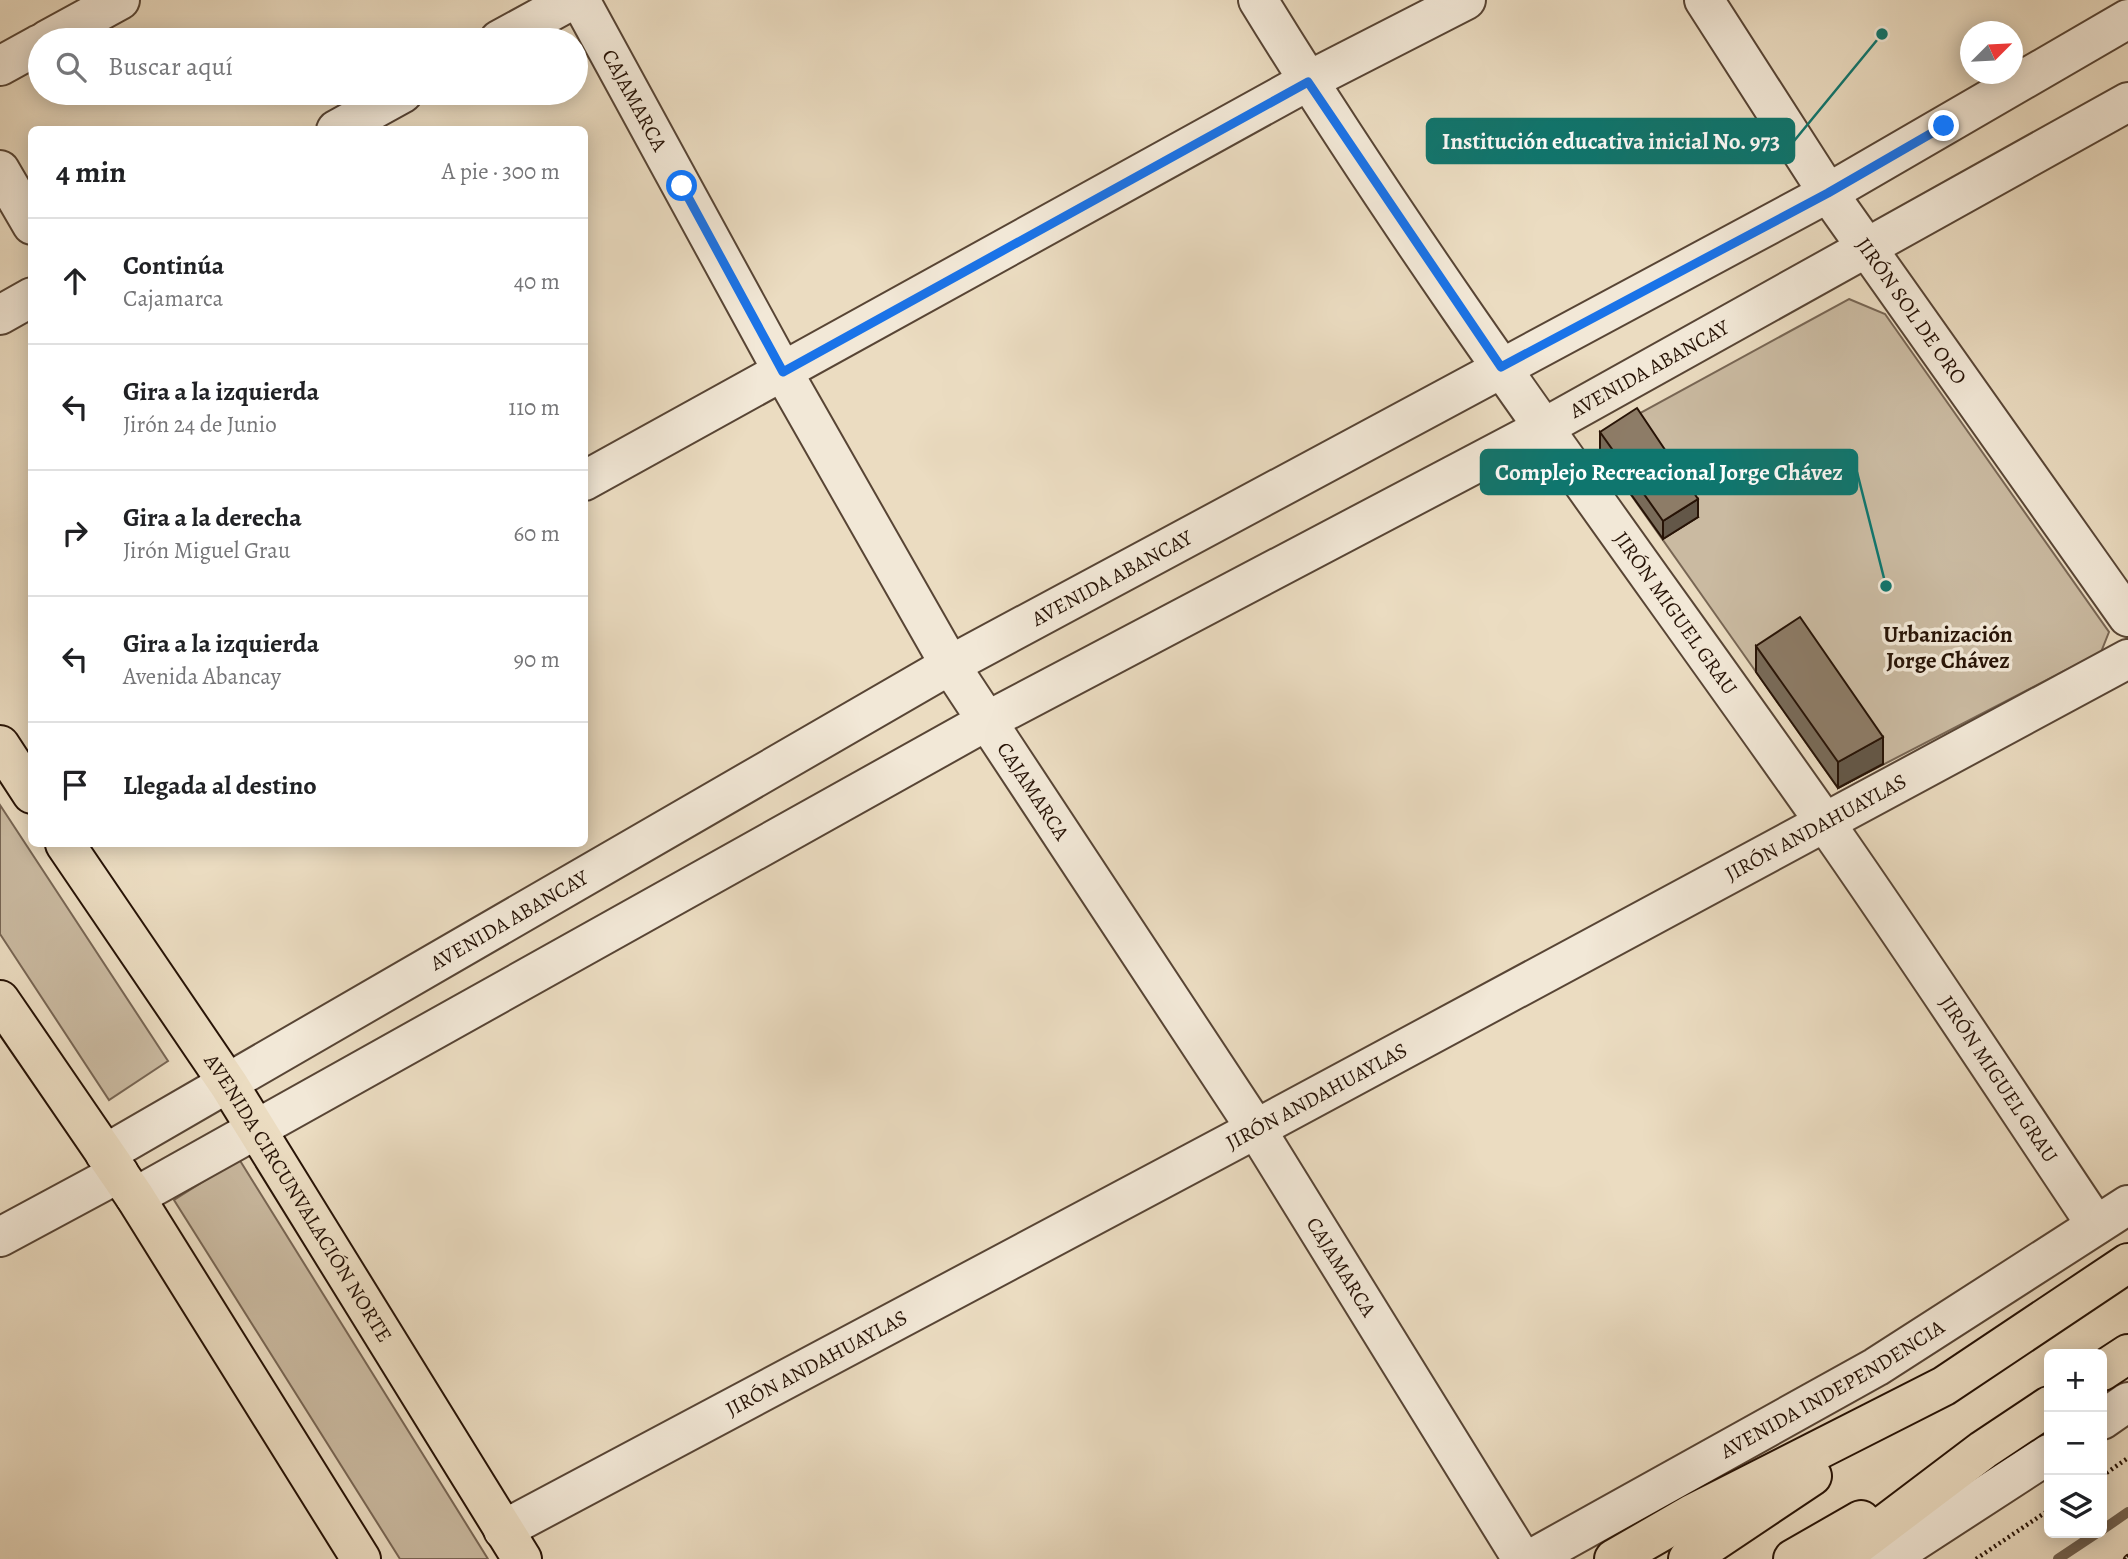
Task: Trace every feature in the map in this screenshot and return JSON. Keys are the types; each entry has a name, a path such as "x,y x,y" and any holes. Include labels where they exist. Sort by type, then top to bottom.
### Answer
{"highway":[{"path":"0,745 28,784"},
{"name":"AVENIDA CIRCUNVALACIÓN NORTE","path":"67,847 257,1127 513,1544"},
{"path":"0,1000 120,1175 361,1559"},
{"name":"AVENIDA INDEPENDENCIA","path":"1614,1559 1692,1514 1944,1386 2128,1263"},
{"path":"2107,1368 2128,1354"},
{"path":"1688,1559 1944,1386"},
{"path":"1839,1559 1983,1450 2044,1409"},
{"path":"1793,1559 1983,1450"}],"street":[{"path":"69,28 120,0"},
{"path":"521,28 572,0"},
{"name":"CAJAMARCA","path":"580,0 783,372 950,665 985,722 1256,1129 1522,1559"},
{"name":"JIRÓN MIGUEL GRAU","path":"1258,0 1308,82 1501,367 1824,821 2096,1225"},
{"path":"588,479 1308,82 1466,0"},
{"name":"JIRÓN SOL DE ORO","path":"1704,0 1828,193 2128,617"},
{"path":"2124,0 2128,6"},
{"name":"AVENIDA ABANCAY","path":"120,1175 229,1085 950,665 1828,193 2128,19"},
{"path":"0,66 28,51"},
{"name":"AVENIDA ABANCAY","path":"120,1175 257,1127 985,722 1545,427 2128,102"},
{"path":"343,126 381,105"},
{"path":"0,170 28,218"},
{"path":"0,315 28,299"},
{"name":"JIRÓN ANDAHUAYLAS","path":"513,1544 1256,1129 2128,659"},
{"path":"0,1237 120,1175"},
{"name":"AVENIDA INDEPENDENCIA","path":"1531,1559 1876,1367 2128,1205"},
{"path":"2107,1417 2128,1402"},
{"path":"1882,1559 1909,1545 2044,1457"}],"path":[{"path":"2103,1475 2128,1458"},
{"path":"1976,1559 2044,1513"}],"shaded area":[{"path":"1849,299 1885,314 2109,632 2101,652 1838,788 1600,451 1637,426 1631,418"},
{"path":"0,805 168,1061 109,1100 0,934"},
{"path":"239,1159 488,1559 400,1559 174,1200"}],"building":[{"path":"1637,408 1698,499 1663,521 1600,432"},
{"path":"1800,617 1883,737 1838,762 1756,646"}],"waterway":[{"path":"2107,1527 2128,1512"},
{"path":"2058,1559 2090,1538"}],"place":[{"name":"Institución educativa inicial No. 973","path":"1882,34"},
{"name":"Complejo Recreacional Jorge Chávez","path":"1886,586"}],"district":[{"name":"Urbanización Jorge Chávez","path":"1948,647"}],"route":[{"path":"682,186 783,372 1308,82 1501,367 1828,193 1944,126"}]}
